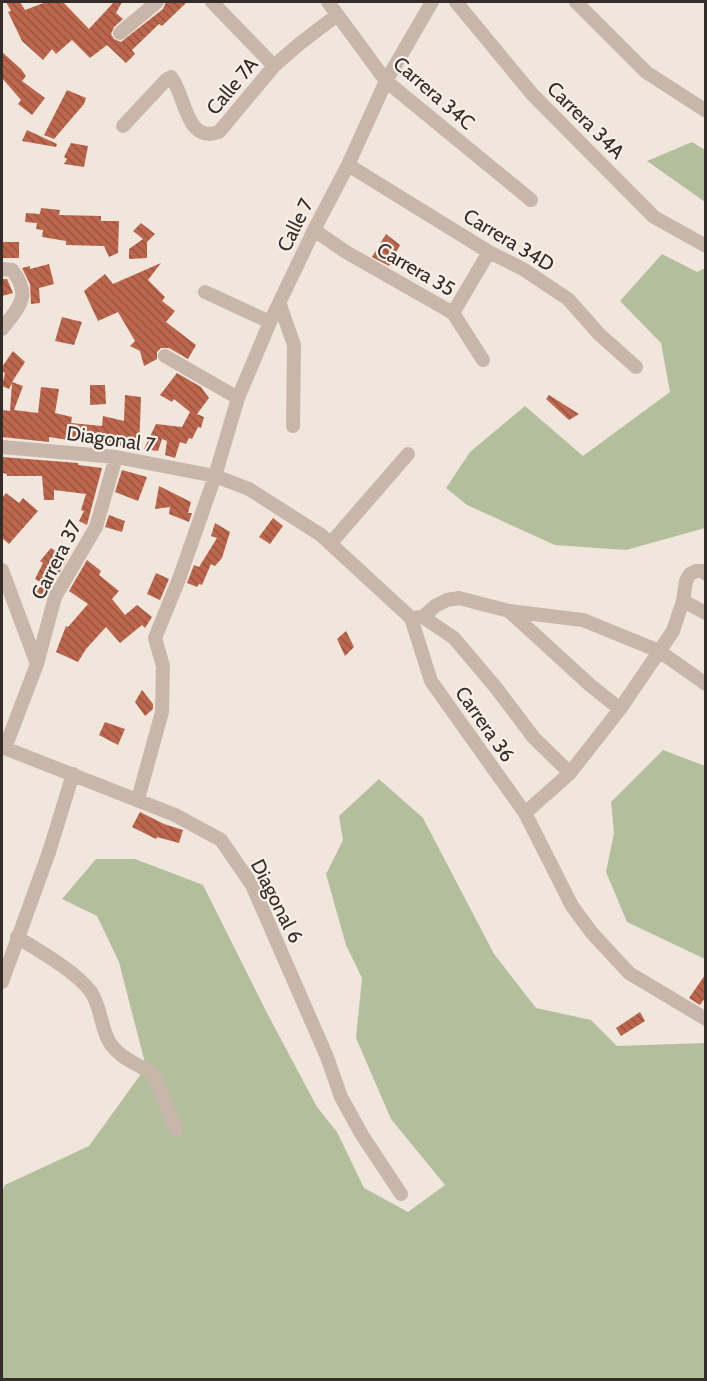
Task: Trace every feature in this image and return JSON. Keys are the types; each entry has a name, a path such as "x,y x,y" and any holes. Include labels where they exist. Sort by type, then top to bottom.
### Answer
{"street":[{"path":"120,33 157,2"},
{"path":"212,2 274,66"},
{"name":"Carrera 34C","path":"328,2 386,81 531,200"},
{"name":"Calle 7","path":"138,799 162,712 163,666 155,638 179,579 238,398 270,322 348,165 386,81 432,2"},
{"name":"Carrera 34A","path":"456,2 532,94 654,217 705,246"},
{"path":"576,2 646,72 705,111"},
{"name":"Calle 7A","path":"123,126 171,77 193,127 201,134 210,135 219,132 274,66 337,15"},
{"name":"Carrera 34D","path":"348,165 568,299 599,334 636,367"},
{"name":"Carrera 35","path":"314,230 346,252 453,313 483,360"},
{"path":"453,313 489,252"},
{"path":"2,269 12,270 21,284 23,294 21,304 2,329"},
{"path":"206,292 270,322"},
{"path":"280,305 294,345 293,426"},
{"path":"165,356 238,398"},
{"name":"Diagonal 7","path":"2,447 116,457 214,476"},
{"path":"330,544 408,454"},
{"name":"Carrera 37","path":"3,748 37,664 55,597 96,527 116,457"},
{"name":"Carrera 36","path":"214,476 249,489 321,535 417,618 431,681 525,813 572,906 592,933 628,973 705,1019"},
{"path":"2,570 37,664"},
{"path":"525,813 570,773 620,709 673,631 683,601 686,581 690,574 703,571 705,574"},
{"path":"570,773 534,738 454,638 417,618 447,600 459,598 509,611 584,620 659,651 705,684"},
{"path":"683,601 705,613"},
{"path":"509,611 590,685 620,709"},
{"name":"Diagonal 6","path":"3,748 175,814 221,840 252,885 327,1057 341,1097 362,1135 400,1194"},
{"path":"2,982 49,852 73,774"},
{"path":"17,937 75,977 90,991 101,1014 112,1047 126,1059 154,1076 176,1130"}],"green space":[{"path":"692,142 705,150 705,202 647,161"},
{"path":"662,254 697,272 705,268 705,528 626,550 555,545 467,505 446,488 470,452 525,406 583,456 670,392 661,343 620,301"},
{"path":"663,750 705,766 705,959 627,922 606,872 614,833 611,802"},
{"path":"379,779 423,818 494,954 536,1008 591,1020 617,1046 705,1043 705,1379 2,1380 2,1192 5,1185 89,1146 146,1067 119,962 97,916 62,899 96,859 135,859 203,885 267,1013 317,1107 337,1132 364,1188 408,1212 445,1185 391,1119 356,1038 362,978 346,945 326,874 343,840 339,816"}],"building":[{"path":"6,2 20,2 25,10 46,2 63,2 89,29 114,2 122,2 116,13 123,19 114,27 111,34 114,39 121,42 163,9 166,2 187,2 162,26 159,24 132,50 135,54 126,63 107,45 90,58 72,40 56,54 52,49 43,60 22,41 8,12 11,11"},
{"path":"2,52 26,76 22,81 45,98 32,115 18,104 21,100 2,78"},
{"path":"67,90 86,98 84,104 54,139 44,135"},
{"path":"27,130 57,144 56,147 22,141"},
{"path":"71,143 88,146 84,167 64,164 67,159 64,157"},
{"path":"41,208 60,210 59,215 101,216 101,221 119,221 118,253 109,257 104,246 66,245 66,241 42,237 43,230 36,229 37,223 25,222 26,213 40,214"},
{"path":"141,223 155,234 147,242 147,258 129,259 129,249 143,239 133,231"},
{"path":"386,234 400,245 389,266 372,257"},
{"path":"2,242 19,242 19,258 2,258"},
{"path":"161,263 148,280 165,297 162,301 175,311 166,322 196,345 188,359 169,348 161,348 157,352 157,359 144,366 140,351 130,346 135,341 118,312 98,321 84,291 105,274 113,284"},
{"path":"49,264 54,284 39,288 40,303 31,304 30,284 22,268 30,266 30,269"},
{"path":"2,279 7,279 13,293 2,296"},
{"path":"62,317 82,322 74,345 55,341"},
{"path":"13,351 25,362 12,382 23,386 14,410 38,413 41,387 59,389 55,413 72,417 71,423 102,426 103,416 124,421 125,395 141,397 139,449 123,449 122,446 103,443 93,445 81,440 81,442 49,437 49,442 2,437 2,410 10,411 12,383 9,389 2,386 5,373 2,367"},
{"path":"177,373 201,387 209,398 197,414 204,417 201,428 198,427 192,439 189,438 186,444 180,442 175,458 165,455 167,441 162,439 158,451 144,449 156,424 182,427 190,412 174,399 172,402 160,395"},
{"path":"90,385 105,385 106,404 90,405"},
{"path":"549,395 579,414 569,420 546,399"},
{"path":"2,457 78,463 78,465 102,468 87,525 79,521 84,511 81,510 86,494 54,490 54,500 44,500 42,476 7,476 2,473"},
{"path":"122,470 147,477 138,501 115,492"},
{"path":"159,486 191,502 188,513 192,513 189,522 169,514 170,507 155,509"},
{"path":"6,493 19,503 23,498 38,511 9,544 2,538 2,498"},
{"path":"109,515 125,521 122,532 105,527"},
{"path":"273,518 283,526 270,544 259,537"},
{"path":"215,523 230,532 222,558 215,566 211,564 202,585 199,584 197,587 187,583 194,565 199,567 217,538 211,536"},
{"path":"51,548 67,559 44,600 35,595 42,583 35,579 43,563 40,561"},
{"path":"87,560 101,571 99,575 119,591 112,599 125,615 137,605 152,617 145,628 142,625 120,643 106,627 86,649 78,662 56,652 66,626 68,627 88,604 69,591"},
{"path":"156,573 169,579 160,600 147,594"},
{"path":"346,631 354,647 345,656 337,639"},
{"path":"142,690 153,704 153,709 145,716 135,702"},
{"path":"105,722 125,729 118,745 99,735"},
{"path":"140,812 164,824 183,830 179,843 157,837 156,839 132,827"},
{"path":"705,975 705,998 700,1005 689,998"},
{"path":"640,1012 645,1021 621,1036 616,1028"}]}
